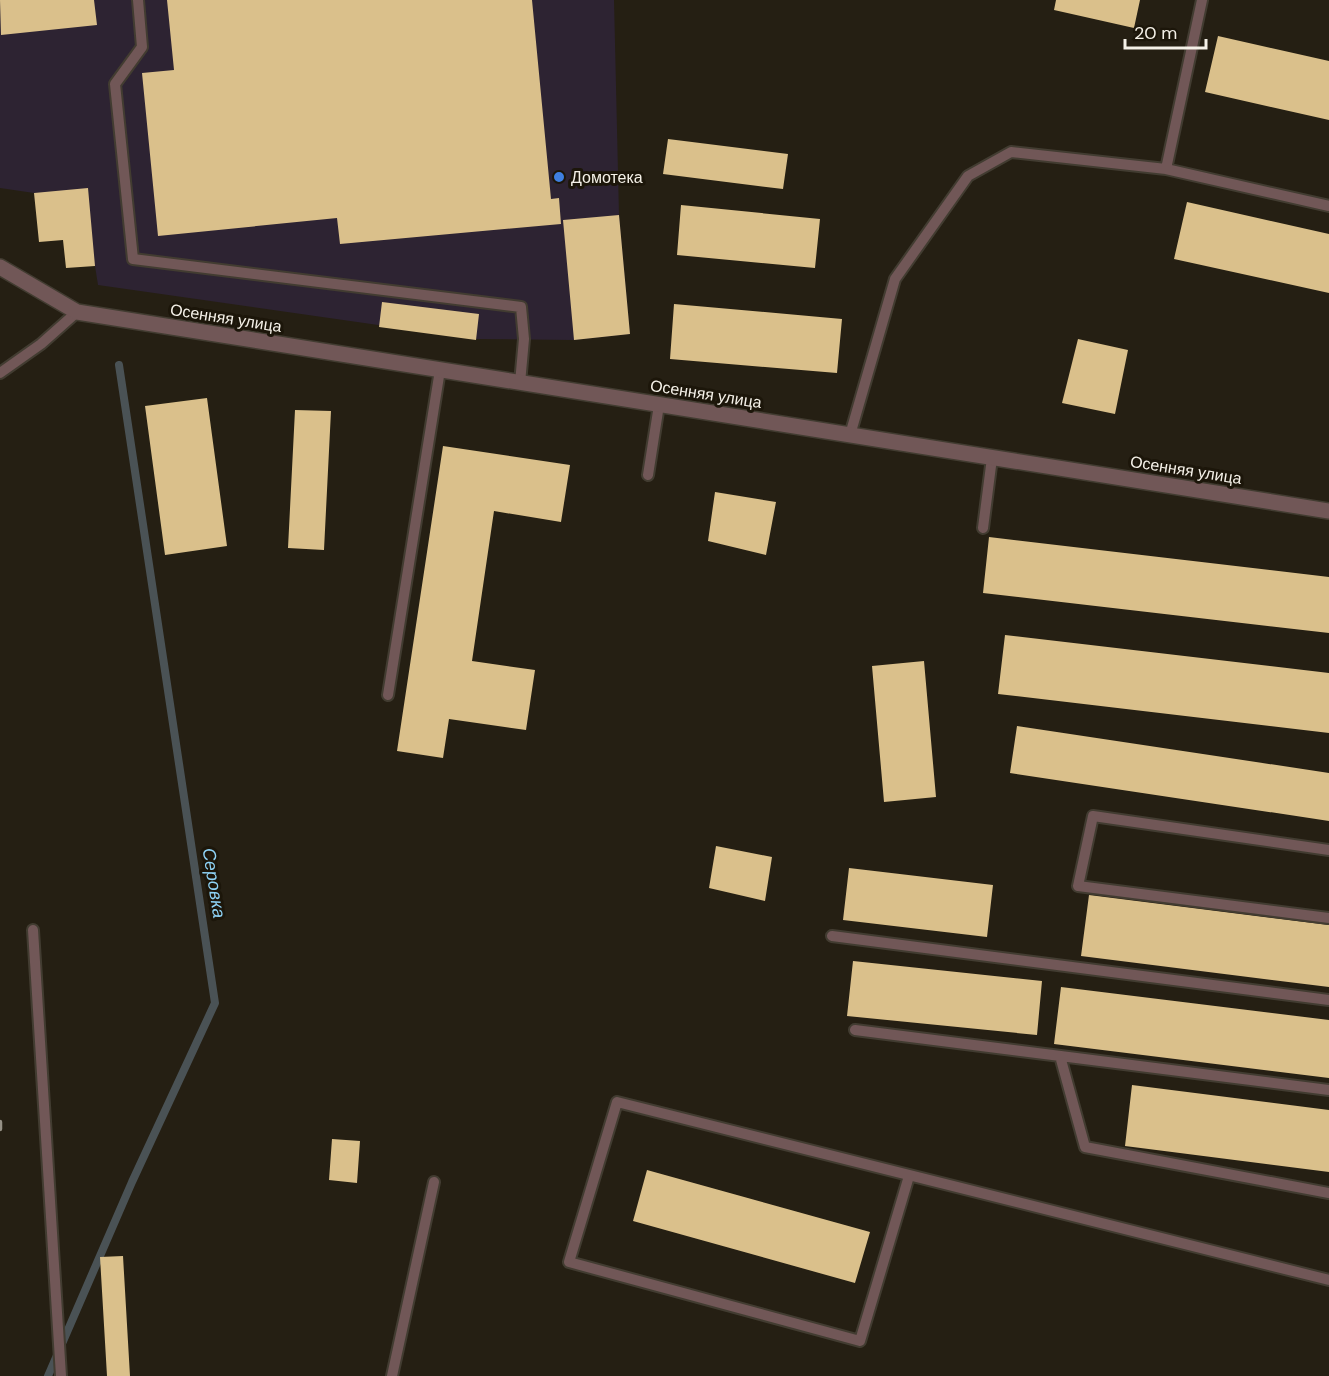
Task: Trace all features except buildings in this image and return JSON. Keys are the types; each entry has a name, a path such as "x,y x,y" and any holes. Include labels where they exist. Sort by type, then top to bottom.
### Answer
{"street":[{"path":"0,267 77,312"},
{"name":"Осенняя улица","path":"77,312 1329,511"}],"lane":[{"path":"138,0 142,46 115,84 133,259 521,307 524,339 520,383"},
{"path":"1166,169 1202,0"},
{"path":"850,435 895,279 968,176 1011,152 1166,169 1329,206"},
{"path":"0,373 41,344 77,312"},
{"path":"388,695 440,370"},
{"path":"648,476 659,405"},
{"path":"983,528 992,458"},
{"path":"1329,850 1093,816 1078,886 1329,918"},
{"path":"33,930 61,1376"},
{"path":"832,936 1329,1000"},
{"path":"855,1030 1329,1090"},
{"path":"1060,1056 1085,1147 1329,1193"},
{"path":"909,1176 860,1341 569,1262 617,1102 1329,1280"},
{"path":"392,1376 434,1182"}],"shaded area":[{"path":"0,0 614,0 619,215 630,334 574,340 476,339 98,285 95,266 34,193 0,188"}],"waterway":[{"name":"Серовка","path":"48,1376 132,1182 215,1003 119,365"}],"railway":[{"path":"0,1122 0,1129"}],"place":[{"name":"Домотека","path":"559,177"}]}
